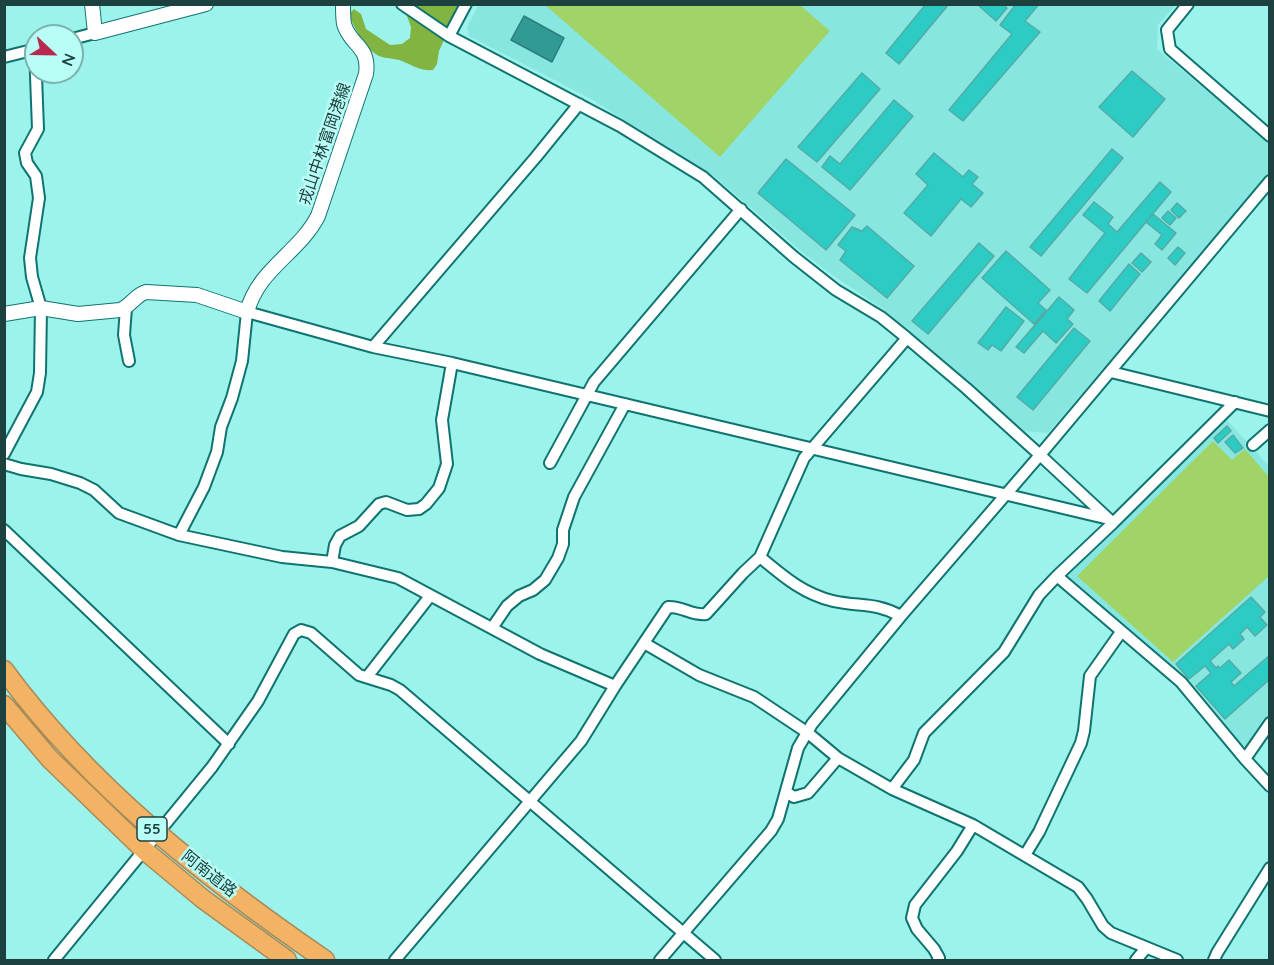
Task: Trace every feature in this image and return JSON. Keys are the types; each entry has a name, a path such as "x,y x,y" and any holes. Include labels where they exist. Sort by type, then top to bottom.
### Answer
{"highway":[{"name":"阿南道路","path":"4,670 63,742 157,834 272,924 325,960"},
{"name":"阿南道路","path":"4,705 50,759 144,850 203,899 287,960"}],"main road":[{"path":"92,4 95,33 206,4"},
{"name":"戎山中林富岡港線","path":"247,312 251,296 262,280 318,216 366,74 368,62 365,54 349,35 344,23 343,4"},
{"path":"4,314 42,308 78,314 126,308 139,294 146,292 198,296 247,312"}],"street":[{"path":"402,4 449,36 620,126 703,177 836,290 881,317 907,338 966,388 1111,521"},
{"path":"449,36 466,4"},
{"path":"1188,4 1167,30 1170,49 1269,136"},
{"path":"84,36 95,33"},
{"path":"4,57 24,52"},
{"path":"4,454 37,392 42,346 42,308 30,258 39,198 36,176 27,163 25,153 38,129 37,84"},
{"path":"374,347 579,104"},
{"path":"660,960 771,831 778,819 798,748 812,724 901,616 1111,372 1269,181"},
{"path":"550,463 594,382 741,209"},
{"path":"126,308 124,335 129,361"},
{"path":"179,535 204,487 217,452 221,427 242,362 247,312 374,347 452,363 1111,521"},
{"path":"395,960 581,741 668,607 676,606 698,615 706,614 760,557 804,458 907,338"},
{"path":"332,562 335,545 340,536 359,526 379,504 386,502 407,510 419,509 439,488 447,464 442,420 452,363"},
{"path":"1111,372 1269,411"},
{"path":"892,789 914,760 924,733 1004,652 1039,595 1111,521 1235,402"},
{"path":"492,628 507,606 545,580 563,544 563,530 574,497 625,404"},
{"path":"1253,445 1269,430"},
{"path":"4,464 80,483 94,490 119,513 179,535 282,557 332,562 398,578 540,654 615,686"},
{"path":"4,531 229,744"},
{"path":"760,557 795,586 807,592 832,601 877,605 901,616"},
{"path":"1057,576 1181,682 1269,786"},
{"path":"367,677 430,596"},
{"path":"54,960 177,812 229,744 258,701 294,634 301,630 311,633 359,675 400,690 715,960"},
{"path":"1024,855 1039,832 1080,743 1084,731 1089,676 1121,632"},
{"path":"644,642 699,675 754,697 808,733 838,758 892,789 973,825 1078,887 1103,926 1111,933 1177,960"},
{"path":"1245,759 1269,723"},
{"path":"786,792 794,797 808,793 838,758"},
{"path":"938,960 934,949 917,929 912,918 915,905 957,851 973,825"},
{"path":"1214,960 1269,868"},
{"path":"1136,960 1146,948"}],"shaded area":[{"path":"479,4 1176,5 1158,25 1157,49 1269,143 1269,175 1048,433 1022,431 883,309 802,252 715,177 591,99 469,36 467,27"},
{"path":"524,16 564,38 552,62 511,40"},
{"path":"1225,418 1269,466 1269,716 1248,747 1238,744 1187,682 1067,576"}],"green space":[{"path":"403,5 460,5 433,70 421,69 374,53 361,38 349,14 354,9 361,14 366,29 390,45 402,44 410,38 411,27"},
{"path":"545,5 800,5 830,31 720,157"},
{"path":"1213,441 1232,460 1245,449 1269,477 1269,576 1173,662 1077,576"}],"building":[{"path":"926,4 949,4 899,64 886,53"},
{"path":"977,4 1003,4 1007,8 996,21"},
{"path":"1016,4 1039,4 1025,21 1040,32 963,121 949,110 1012,34 1000,25"},
{"path":"1132,71 1165,99 1133,137 1099,107"},
{"path":"862,73 880,89 817,162 798,147"},
{"path":"894,100 913,116 850,190 822,167 830,156 840,164"},
{"path":"1112,149 1123,158 1041,256 1030,247"},
{"path":"934,153 963,177 969,170 978,177 972,184 983,193 971,207 961,199 931,236 904,213 928,185 916,174"},
{"path":"786,159 855,215 826,250 758,193"},
{"path":"1160,182 1171,192 1087,293 1069,279 1105,233 1083,215 1094,202 1113,217 1108,224 1117,232"},
{"path":"1177,203 1186,211 1179,218 1171,210"},
{"path":"1168,211 1176,218 1170,225 1162,218"},
{"path":"1153,214 1176,233 1162,250 1155,244 1162,235 1146,222"},
{"path":"867,226 914,266 887,298 840,260 846,251 838,245 852,227 862,231"},
{"path":"979,243 994,256 928,334 912,321"},
{"path":"1178,247 1185,253 1175,265 1168,258"},
{"path":"1006,251 1050,290 1038,303 1046,310 1034,324 982,278"},
{"path":"1141,253 1151,262 1142,272 1132,263"},
{"path":"1129,264 1140,274 1110,311 1099,301"},
{"path":"1059,297 1074,310 1067,319 1073,324 1056,343 1043,331 1024,353 1016,347"},
{"path":"1006,307 1024,321 1001,351 992,345 988,350 978,343"},
{"path":"1074,328 1090,341 1033,410 1017,397"},
{"path":"1227,426 1231,431 1218,443 1214,438"},
{"path":"1233,435 1243,448 1235,453 1225,442"},
{"path":"1251,597 1265,612 1260,617 1267,625 1255,636 1247,627 1240,634 1244,639 1233,649 1229,644 1210,661 1216,668 1218,666 1220,668 1229,660 1241,673 1231,682 1234,686 1270,655 1270,679 1225,719 1196,686 1211,673 1205,666 1189,679 1176,664"}]}
